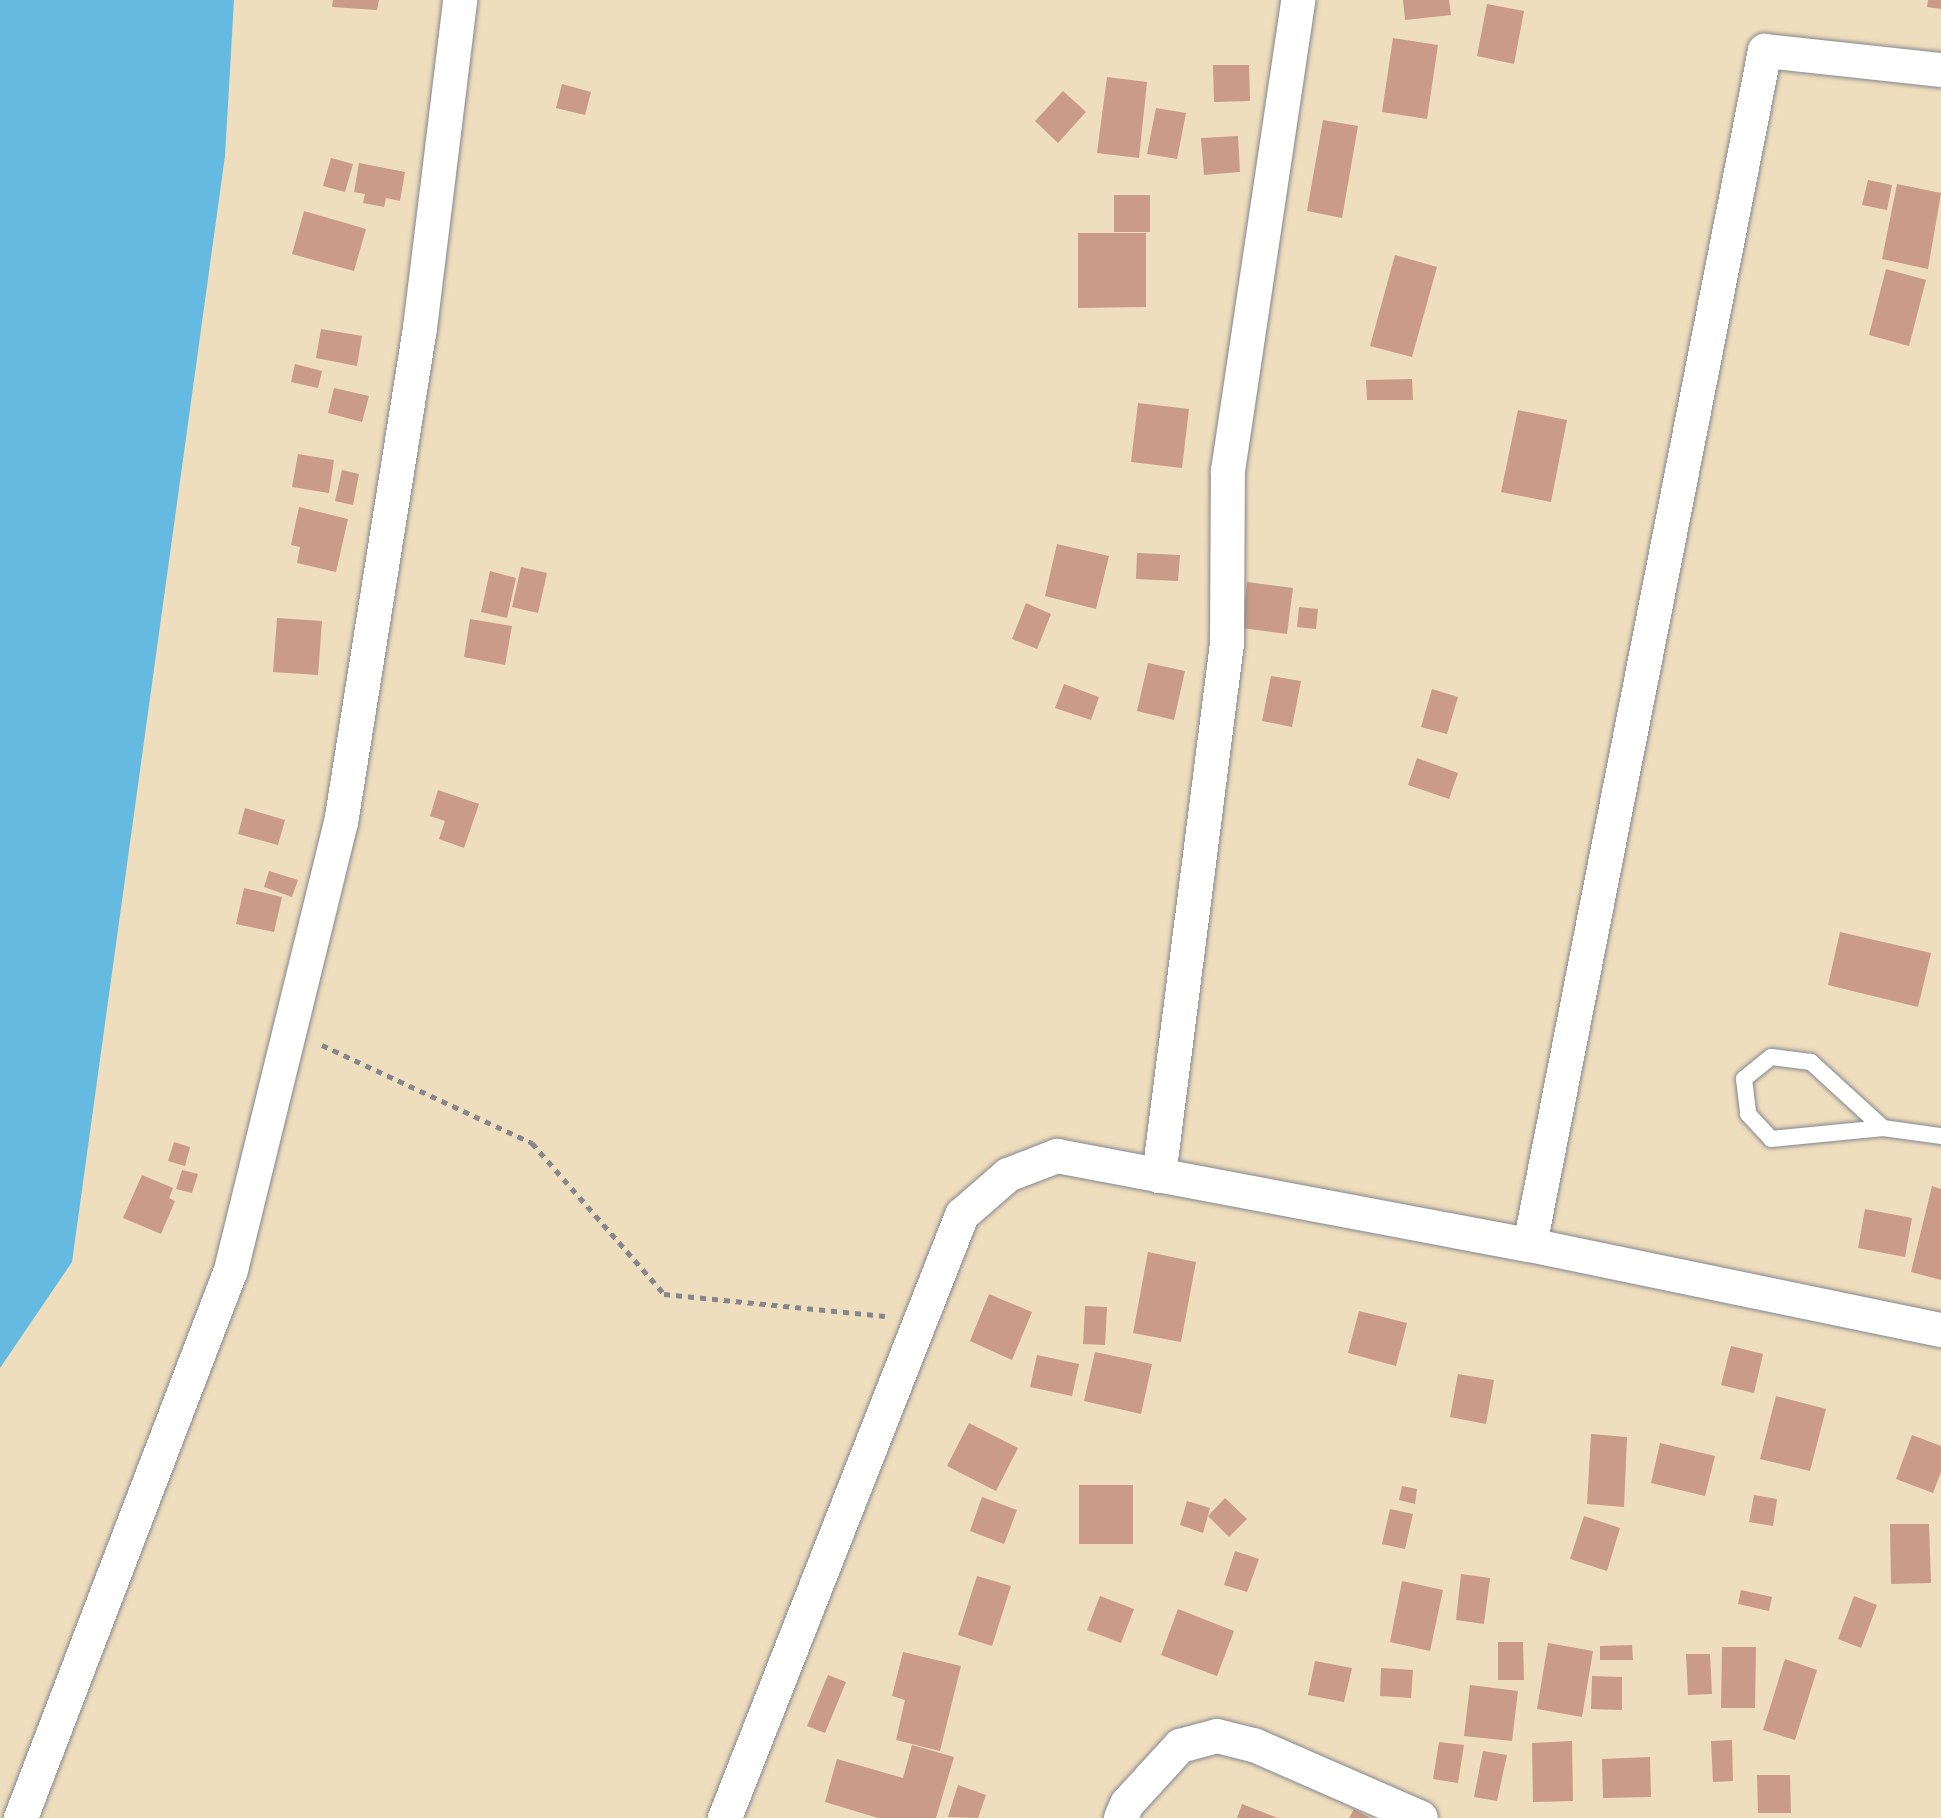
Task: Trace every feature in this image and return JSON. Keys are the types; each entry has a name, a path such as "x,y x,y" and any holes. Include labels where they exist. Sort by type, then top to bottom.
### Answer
{"street":[{"path":"21,1818 231,1270 341,823 420,328 460,0"},
{"path":"1159,1176 1227,644 1228,471 1298,0"},
{"path":"1530,1245 1765,51 1941,70"},
{"path":"725,1818 962,1215 1008,1175 1057,1156 1530,1245 1941,1330"},
{"path":"1121,1818 1127,1804 1180,1746 1217,1736 1254,1745 1421,1818"}],"lane":[{"path":"1883,1128 1811,1062 1771,1057 1744,1079 1748,1114 1771,1139 1883,1128 1941,1136"}],"path":[{"path":"290,1031 532,1143 664,1294 921,1320"}],"water":[{"path":"0,0 234,0 225,156 72,1262 0,1368"}],"building":[{"path":"333,0 379,0 377,10 332,7"},
{"path":"1403,0 1449,0 1451,15 1405,20"},
{"path":"1928,0 1941,0 1941,9 1927,7"},
{"path":"1487,4 1524,11 1514,64 1477,56"},
{"path":"1393,38 1438,45 1427,119 1382,112"},
{"path":"1213,65 1249,65 1250,101 1214,102"},
{"path":"1107,77 1147,82 1139,158 1097,153"},
{"path":"562,84 591,92 585,115 556,108"},
{"path":"1063,91 1086,112 1058,143 1035,121"},
{"path":"1156,108 1186,113 1177,159 1147,154"},
{"path":"1323,120 1358,126 1342,218 1307,211"},
{"path":"1238,136 1240,172 1204,175 1201,138"},
{"path":"331,158 353,164 345,192 323,186"},
{"path":"359,163 405,172 400,201 386,198 384,207 363,203 365,194 354,192"},
{"path":"1868,180 1892,185 1887,210 1862,205"},
{"path":"1897,184 1941,193 1928,269 1882,259"},
{"path":"1114,195 1150,195 1150,232 1114,232"},
{"path":"304,211 366,229 354,271 292,254"},
{"path":"1078,233 1146,233 1146,307 1078,308"},
{"path":"1395,255 1437,267 1412,357 1370,346"},
{"path":"1886,269 1926,280 1909,346 1869,335"},
{"path":"321,329 362,336 357,366 316,358"},
{"path":"295,364 322,371 318,388 291,382"},
{"path":"1412,379 1413,400 1367,400 1366,380"},
{"path":"334,388 369,396 362,422 328,413"},
{"path":"1138,403 1189,409 1182,468 1131,462"},
{"path":"1518,410 1567,420 1551,502 1501,492"},
{"path":"298,454 334,460 329,493 292,487"},
{"path":"342,470 359,474 353,505 335,501"},
{"path":"299,507 348,519 336,572 297,563 300,547 291,545"},
{"path":"1057,544 1109,556 1096,609 1045,596"},
{"path":"1137,553 1180,555 1178,581 1136,579"},
{"path":"521,567 547,573 538,613 512,607"},
{"path":"490,571 516,578 507,618 481,612"},
{"path":"1247,582 1293,588 1287,634 1242,628"},
{"path":"1026,603 1051,614 1037,649 1012,639"},
{"path":"1299,607 1318,609 1316,629 1297,627"},
{"path":"277,618 322,621 318,675 273,672"},
{"path":"470,619 512,626 505,665 464,657"},
{"path":"1148,663 1185,671 1174,720 1137,711"},
{"path":"1271,676 1301,681 1292,727 1262,721"},
{"path":"1064,684 1099,697 1091,720 1055,708"},
{"path":"1432,689 1458,697 1447,734 1421,727"},
{"path":"1417,758 1458,773 1449,799 1408,785"},
{"path":"438,790 479,804 464,848 439,839 445,821 430,816"},
{"path":"245,808 285,820 278,845 238,834"},
{"path":"269,871 298,880 292,897 264,887"},
{"path":"244,888 282,897 274,932 236,924"},
{"path":"1840,932 1931,953 1918,1007 1828,985"},
{"path":"174,1142 190,1147 185,1166 168,1161"},
{"path":"182,1170 198,1174 192,1193 176,1189"},
{"path":"142,1175 173,1188 169,1198 175,1201 161,1234 123,1218"},
{"path":"1932,1186 1941,1189 1941,1280 1911,1272"},
{"path":"1865,1209 1912,1218 1905,1257 1858,1248"},
{"path":"1148,1252 1196,1262 1181,1342 1133,1333"},
{"path":"989,1294 1032,1312 1012,1360 970,1341"},
{"path":"1085,1306 1107,1307 1105,1345 1083,1344"},
{"path":"1359,1311 1407,1323 1396,1366 1348,1353"},
{"path":"1731,1346 1763,1354 1754,1393 1721,1385"},
{"path":"1095,1352 1152,1364 1141,1414 1084,1401"},
{"path":"1037,1355 1079,1364 1072,1396 1030,1387"},
{"path":"1458,1374 1494,1380 1486,1424 1450,1417"},
{"path":"1776,1396 1826,1409 1810,1471 1760,1459"},
{"path":"969,1423 1018,1448 996,1491 947,1466"},
{"path":"1591,1434 1627,1437 1624,1507 1587,1504"},
{"path":"1912,1435 1941,1446 1941,1472 1933,1493 1896,1479"},
{"path":"1660,1443 1715,1456 1705,1496 1651,1483"},
{"path":"1079,1485 1133,1485 1133,1544 1079,1544"},
{"path":"1402,1486 1417,1489 1415,1504 1399,1500"},
{"path":"1754,1495 1777,1499 1773,1526 1749,1522"},
{"path":"982,1497 1017,1510 1004,1544 970,1531"},
{"path":"1225,1498 1247,1519 1229,1537 1208,1516"},
{"path":"1187,1501 1210,1508 1203,1533 1180,1525"},
{"path":"1390,1509 1413,1514 1405,1549 1382,1544"},
{"path":"1584,1516 1620,1528 1607,1571 1570,1559"},
{"path":"1890,1524 1929,1524 1931,1583 1891,1584"},
{"path":"1235,1551 1259,1559 1247,1592 1224,1585"},
{"path":"1461,1574 1490,1578 1484,1624 1456,1620"},
{"path":"977,1576 1011,1586 992,1646 958,1635"},
{"path":"1402,1581 1443,1590 1430,1651 1390,1642"},
{"path":"1741,1590 1772,1597 1769,1611 1738,1604"},
{"path":"1100,1596 1134,1609 1121,1643 1087,1630"},
{"path":"1854,1596 1877,1605 1861,1648 1838,1639"},
{"path":"1178,1609 1234,1631 1217,1676 1161,1655"},
{"path":"1498,1642 1523,1642 1524,1680 1498,1680"},
{"path":"1548,1643 1593,1651 1582,1717 1537,1709"},
{"path":"1632,1645 1633,1660 1600,1660 1600,1646"},
{"path":"1722,1647 1756,1647 1755,1708 1721,1708"},
{"path":"903,1652 961,1666 940,1751 896,1740 905,1700 892,1696"},
{"path":"1686,1654 1710,1654 1712,1694 1688,1695"},
{"path":"1785,1659 1817,1670 1795,1740 1763,1730"},
{"path":"1315,1661 1352,1668 1344,1702 1308,1695"},
{"path":"1381,1668 1413,1670 1411,1698 1380,1696"},
{"path":"828,1675 846,1682 825,1733 807,1726"},
{"path":"1592,1676 1622,1677 1622,1710 1591,1709"},
{"path":"1470,1685 1518,1691 1512,1741 1464,1736"},
{"path":"1732,1740 1733,1781 1713,1782 1711,1741"},
{"path":"1572,1741 1573,1801 1533,1802 1532,1743"},
{"path":"1439,1742 1464,1745 1458,1783 1433,1779"},
{"path":"912,1745 954,1757 936,1818 878,1818 825,1802 837,1759 903,1778"},
{"path":"1483,1751 1507,1755 1497,1801 1474,1797"},
{"path":"1650,1757 1651,1797 1603,1798 1602,1759"},
{"path":"1757,1775 1790,1775 1791,1813 1758,1813"},
{"path":"958,1785 986,1795 978,1818 948,1817"},
{"path":"1242,1804 1278,1818 1237,1818"},
{"path":"1354,1809 1370,1818 1349,1818"}]}
